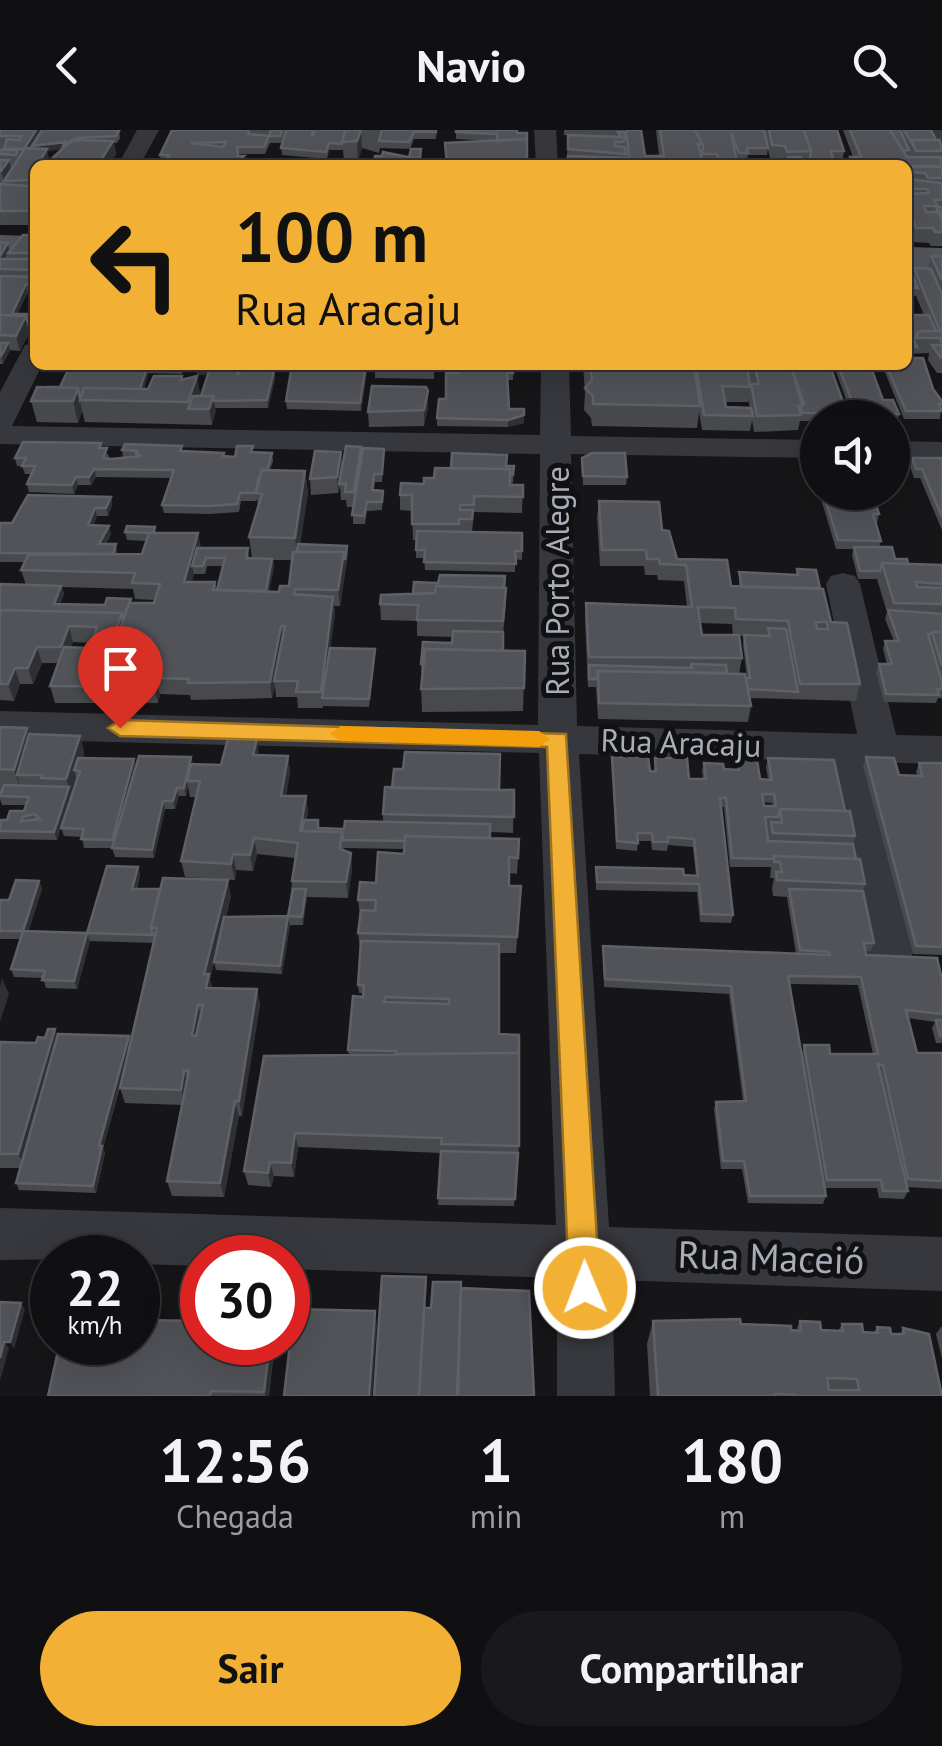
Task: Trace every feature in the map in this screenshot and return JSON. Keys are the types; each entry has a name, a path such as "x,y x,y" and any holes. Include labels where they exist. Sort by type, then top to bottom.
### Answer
{"main road":[{"path":"0,246 30,246"},
{"path":"912,258 942,258"}],"street":[{"path":"132,160 148,130"},
{"path":"546,130 547,160"},
{"path":"0,422 30,361"},
{"name":"Rua Porto Alegre","path":"555,370 558,739 584,1252 586,1396"},
{"path":"0,435 800,449"},
{"path":"910,450 942,450"},
{"path":"843,584 890,953"},
{"name":"Rua Aracaju","path":"0,725 942,750"},
{"name":"Rua Maceió","path":"0,1234 942,1264"}],"building":[{"path":"0,130 36,130 24,149 4,149 7,139 19,140 21,136 0,136"},
{"path":"42,130 119,131 116,136 77,138 65,146 66,142 32,146"},
{"path":"172,130 249,130 248,134 269,136 264,147 237,147 238,156 244,156 239,160 166,160 169,155 160,155","holes":["226,142 223,147 191,143"]},
{"path":"271,130 282,130 280,136 269,136"},
{"path":"286,130 313,130 312,136 316,130 345,130 342,144 329,143 326,152 281,148"},
{"path":"345,130 361,130 357,141 342,142"},
{"path":"382,130 436,132 414,132 409,142 379,141"},
{"path":"456,130 517,130 527,133 527,139 497,141 497,134"},
{"path":"626,130 641,130 645,156 664,156 660,130 695,130 703,145 698,144 702,160 630,160"},
{"path":"695,130 764,130 768,148 747,148 748,153 739,153 731,133 737,160 718,160 717,154 702,154 703,145"},
{"path":"769,130 804,130 811,151 787,152 785,146 772,145"},
{"path":"804,130 837,130 844,151 831,151 833,159 810,159"},
{"path":"850,130 890,130 907,157 941,157 942,167 912,166 912,160 850,157 861,157"},
{"path":"890,130 900,130 909,150 903,151"},
{"path":"904,130 931,130 936,140 911,142"},
{"path":"618,132 624,132 624,142 615,142 615,146 625,147 626,154 568,149 568,135 621,137"},
{"path":"527,139 527,160 447,160 445,143"},
{"path":"72,140 113,141 101,160 50,160"},
{"path":"911,140 940,140 942,151 916,151"},
{"path":"25,148 47,149 40,160 30,160 30,180 4,181"},
{"path":"411,149 421,149 420,158 409,158"},
{"path":"0,150 18,150 16,155 0,154"},
{"path":"383,152 408,157 374,160 375,156 382,156"},
{"path":"568,156 628,160 568,160"},
{"path":"912,166 942,166 942,178 928,178 925,173 912,172"},
{"path":"912,179 942,183 942,200 934,200 938,206 924,206 926,212 939,212 942,232 916,228 912,217 912,194 929,193 927,189 912,189"},
{"path":"0,184 29,186 28,211 0,211"},
{"path":"23,235 30,235 30,253 8,253"},
{"path":"931,256 942,256 942,280"},
{"path":"0,259 30,259 30,270 0,269"},
{"path":"914,268 931,269 942,294 942,343 940,338 918,338 917,333 923,331 940,331"},
{"path":"0,276 30,277 30,284 26,284 12,314 30,314 28,323 26,316 0,315"},
{"path":"0,315 26,316 16,336 0,335"},
{"path":"912,315 929,315 936,331 923,331 913,338"},
{"path":"932,345 942,345 942,358 941,358"},
{"path":"912,358 923,358 933,389 942,401 942,411 910,411 910,400 901,400 888,370 912,370"},
{"path":"68,370 146,370 140,389 84,388 80,399 78,388 46,387 60,387"},
{"path":"209,370 238,370 237,375 242,370 274,371 267,400 214,401 213,396 201,396"},
{"path":"291,370 365,370 360,403 286,401"},
{"path":"513,370 507,372 509,409 524,409 524,415 508,420 437,418 439,399 446,399 446,373"},
{"path":"695,370 700,406 593,404 593,396 585,388 592,380 591,371 586,371"},
{"path":"697,370 748,370 750,387 722,386 726,407 751,408 753,416 704,415"},
{"path":"755,370 792,370 800,415 757,416 751,384 759,384"},
{"path":"792,370 831,370 842,400 803,400"},
{"path":"840,370 872,370 883,400 851,400"},
{"path":"154,376 182,376 181,380 197,376 188,402 80,400 84,388 148,389"},
{"path":"372,386 426,387 424,410 368,412"},
{"path":"37,387 78,388 73,401 31,401"},
{"path":"193,396 213,396 209,409 188,409"},
{"path":"23,442 101,443 99,448 107,448 103,458 111,459 141,456 137,451 122,450 125,444 182,446 180,451 235,457 237,446 253,446 251,452 272,453 255,493 240,493 237,504 162,505 174,470 94,469 89,477 76,477 72,485 27,484 35,466 22,466 26,458 15,458"},
{"path":"346,446 361,447 354,492 345,492 346,484 339,484"},
{"path":"363,448 384,449 382,474 374,474 372,490 383,491 382,502 367,502 364,516 352,515"},
{"path":"315,451 341,452 337,477 310,479"},
{"path":"452,453 507,455 506,466 514,466 513,475 510,469 451,468"},
{"path":"592,453 625,453 627,477 583,476 582,458"},
{"path":"912,458 942,458 942,517 922,469 916,469"},
{"path":"435,468 510,469 510,485 523,485 523,497 474,496 474,505 460,505 460,510 473,510 472,519 459,519 459,524 412,524 412,495 400,495 401,483 424,484 424,478 434,478"},
{"path":"262,470 305,471 295,538 249,537 262,494 256,493"},
{"path":"28,495 111,497 106,508 95,508 88,525 109,526 99,544 116,544 113,554 0,553 0,523 12,523"},
{"path":"599,501 659,502 662,530 669,531 677,559 727,560 731,586 823,589 831,622 847,623 860,684 800,684 788,621 736,619 735,608 698,607 702,635 739,635 742,658 589,657 586,603 692,607 686,565 660,564 659,559 647,559 646,550 602,550","holes":["816,622 827,622 828,629 817,629"]},
{"path":"829,510 878,510 879,514 873,514 881,541 838,540"},
{"path":"127,526 155,527 153,533 125,532"},
{"path":"417,531 522,533 522,551 515,551 516,564 424,562 425,550 416,550"},
{"path":"149,533 198,533 184,582 215,582 213,590 279,592 280,586 289,586 293,552 344,552 338,590 295,589 294,594 333,597 321,692 296,692 298,681 274,681 285,626 281,626 270,682 188,683 189,679 156,678 154,687 50,686 64,647 90,648 97,627 69,626 61,647 37,647 28,668 15,668 8,684 0,684 0,610 122,613 108,663 129,603 154,603 160,584 132,583 135,573 21,570 28,555 142,554"},
{"path":"298,544 347,546 345,560 344,552 297,552"},
{"path":"854,547 892,547 895,559 907,559 908,564 882,563 880,571 860,571"},
{"path":"197,548 248,548 246,558 272,559 266,591 217,590 225,558 206,558 203,566 192,566"},
{"path":"882,563 942,565 942,584 916,582 917,587 942,588 942,604 894,603"},
{"path":"797,569 816,570 820,588 742,587 739,572 798,575"},
{"path":"440,575 505,576 504,588 436,586 435,593 413,594 414,582 438,583"},
{"path":"0,584 61,586 54,604 105,605 107,598 131,599 123,620 122,613 0,610"},
{"path":"436,586 506,588 503,621 417,620 418,605 380,604 381,595 435,593"},
{"path":"888,610 942,614 942,632 928,634 942,682 942,689 937,689 939,695 886,694 879,664 892,664 885,641 899,641"},
{"path":"768,628 786,629 798,692 748,689 744,635 770,636"},
{"path":"453,631 503,632 503,651 425,649 421,664 423,642 452,643"},
{"path":"932,632 942,632 942,666"},
{"path":"330,648 375,649 369,699 322,698"},
{"path":"425,649 525,651 524,688 421,689"},
{"path":"691,664 726,665 727,673 598,671 597,679 589,679 589,665 692,668"},
{"path":"598,671 745,674 751,706 599,703"},
{"path":"0,727 27,728 14,770 0,769"},
{"path":"29,734 80,736 66,779 17,775"},
{"path":"228,738 257,739 253,755 288,756 281,796 306,796 300,831 342,832 340,849 351,853 346,882 292,881 298,843 254,838 250,855 233,854 231,864 181,861 200,781 187,781 191,764 221,765"},
{"path":"405,752 500,754 499,790 392,788 394,769 403,769"},
{"path":"139,756 191,757 184,788 177,788 173,801 163,801 152,850 112,848"},
{"path":"612,757 648,757 650,771 656,772 655,758 687,758 689,779 706,779 704,763 739,770 738,760 757,760 760,779 772,780 768,758 834,760 845,811 780,809 778,817 765,817 768,841 853,844 856,859 732,858 726,798 720,798 733,915 702,914 699,884 597,882 596,867 683,869 684,875 698,876 694,839 668,837 668,842 653,842 652,833 637,833 638,843 617,841","holes":["762,794 774,794 776,806 764,806"]},
{"path":"866,757 894,758 899,775 922,776 919,763 942,763 942,947 916,946"},
{"path":"78,758 134,759 112,840 81,839 84,829 61,828 80,771 74,770"},
{"path":"4,785 69,787 54,832 0,831 0,820 7,820 10,811 24,811 29,797 0,796","holes":["34,814 40,819 21,821"]},
{"path":"385,787 514,790 514,817 383,814"},
{"path":"780,809 850,811 855,836 773,833 771,822 782,823"},
{"path":"304,820 318,820 318,828 344,829 345,821 490,824 490,838 405,836 405,841 343,840 342,832 302,831"},
{"path":"405,836 519,839 518,858 509,857 509,886 521,886 517,937 358,933 361,910 375,911 376,900 358,900 360,882 376,883 378,852 404,854"},
{"path":"774,856 860,859 865,884 777,880 776,872 782,872"},
{"path":"107,866 138,867 132,889 160,889 151,927 153,935 87,933"},
{"path":"163,878 228,880 204,974 209,974 206,988 257,989 239,1101 235,1101 220,1183 167,1181 189,1070 184,1071 181,1090 120,1088 157,928 151,927","holes":["198,1005 203,1005 196,1036 192,1035"]},
{"path":"16,880 39,881 23,931 0,931 0,900 9,900"},
{"path":"293,889 306,889 302,917 288,916"},
{"path":"789,889 863,891 874,943 864,943 866,955 937,958 942,980 942,1014 906,1010 917,1053 942,1053 942,1181 908,1179 883,1065 878,1064 908,1191 883,1191 881,1180 827,1180 804,1045 829,1045 830,1054 878,1054 861,977 788,976 826,1196 750,1196 744,1161 723,1161 716,1102 746,1101 731,986 605,979 603,946 830,955 800,950"},
{"path":"288,916 280,966 214,962 224,917"},
{"path":"23,931 87,933 74,981 42,980 45,971 11,969"},
{"path":"361,941 499,944 499,1034 519,1035 519,1053 396,1054 348,1050 353,996 363,997 364,985 358,985","holes":["385,997 449,999 449,1004 384,1002"]},
{"path":"936,1020 942,1020 942,1036 940,1036"},
{"path":"48,1029 55,1029 18,1154 0,1154 0,1042 36,1043 38,1037 45,1038"},
{"path":"58,1034 129,1036 99,1146 93,1186 16,1183"},
{"path":"519,1053 519,1146 441,1144 442,1138 295,1133 291,1163 270,1162 268,1173 244,1171 264,1056"},
{"path":"441,1151 518,1153 515,1199 438,1198"},
{"path":"382,1276 426,1277 419,1396 374,1396"},
{"path":"433,1282 461,1282 457,1396 419,1396 424,1308 431,1308"},
{"path":"461,1288 529,1291 534,1396 458,1396"},
{"path":"0,1302 21,1303 10,1342 4,1342 0,1358"},
{"path":"310,1309 375,1311 369,1396 284,1396 288,1365 310,1365"},
{"path":"740,1319 741,1324 791,1326 791,1330 801,1331 800,1321 820,1322 821,1330 843,1331 842,1324 862,1324 863,1332 878,1333 877,1327 890,1328 891,1334 904,1334 903,1328 929,1334 942,1396 658,1396 653,1321","holes":["827,1378 857,1379 859,1390 829,1390"]},
{"path":"160,1320 180,1321 180,1365 267,1365 264,1392 48,1396 55,1365 160,1365"}],"slow traffic":[{"path":"341,734 539,739"}],"route":[{"path":"120,728 558,739 585,1288"}]}
